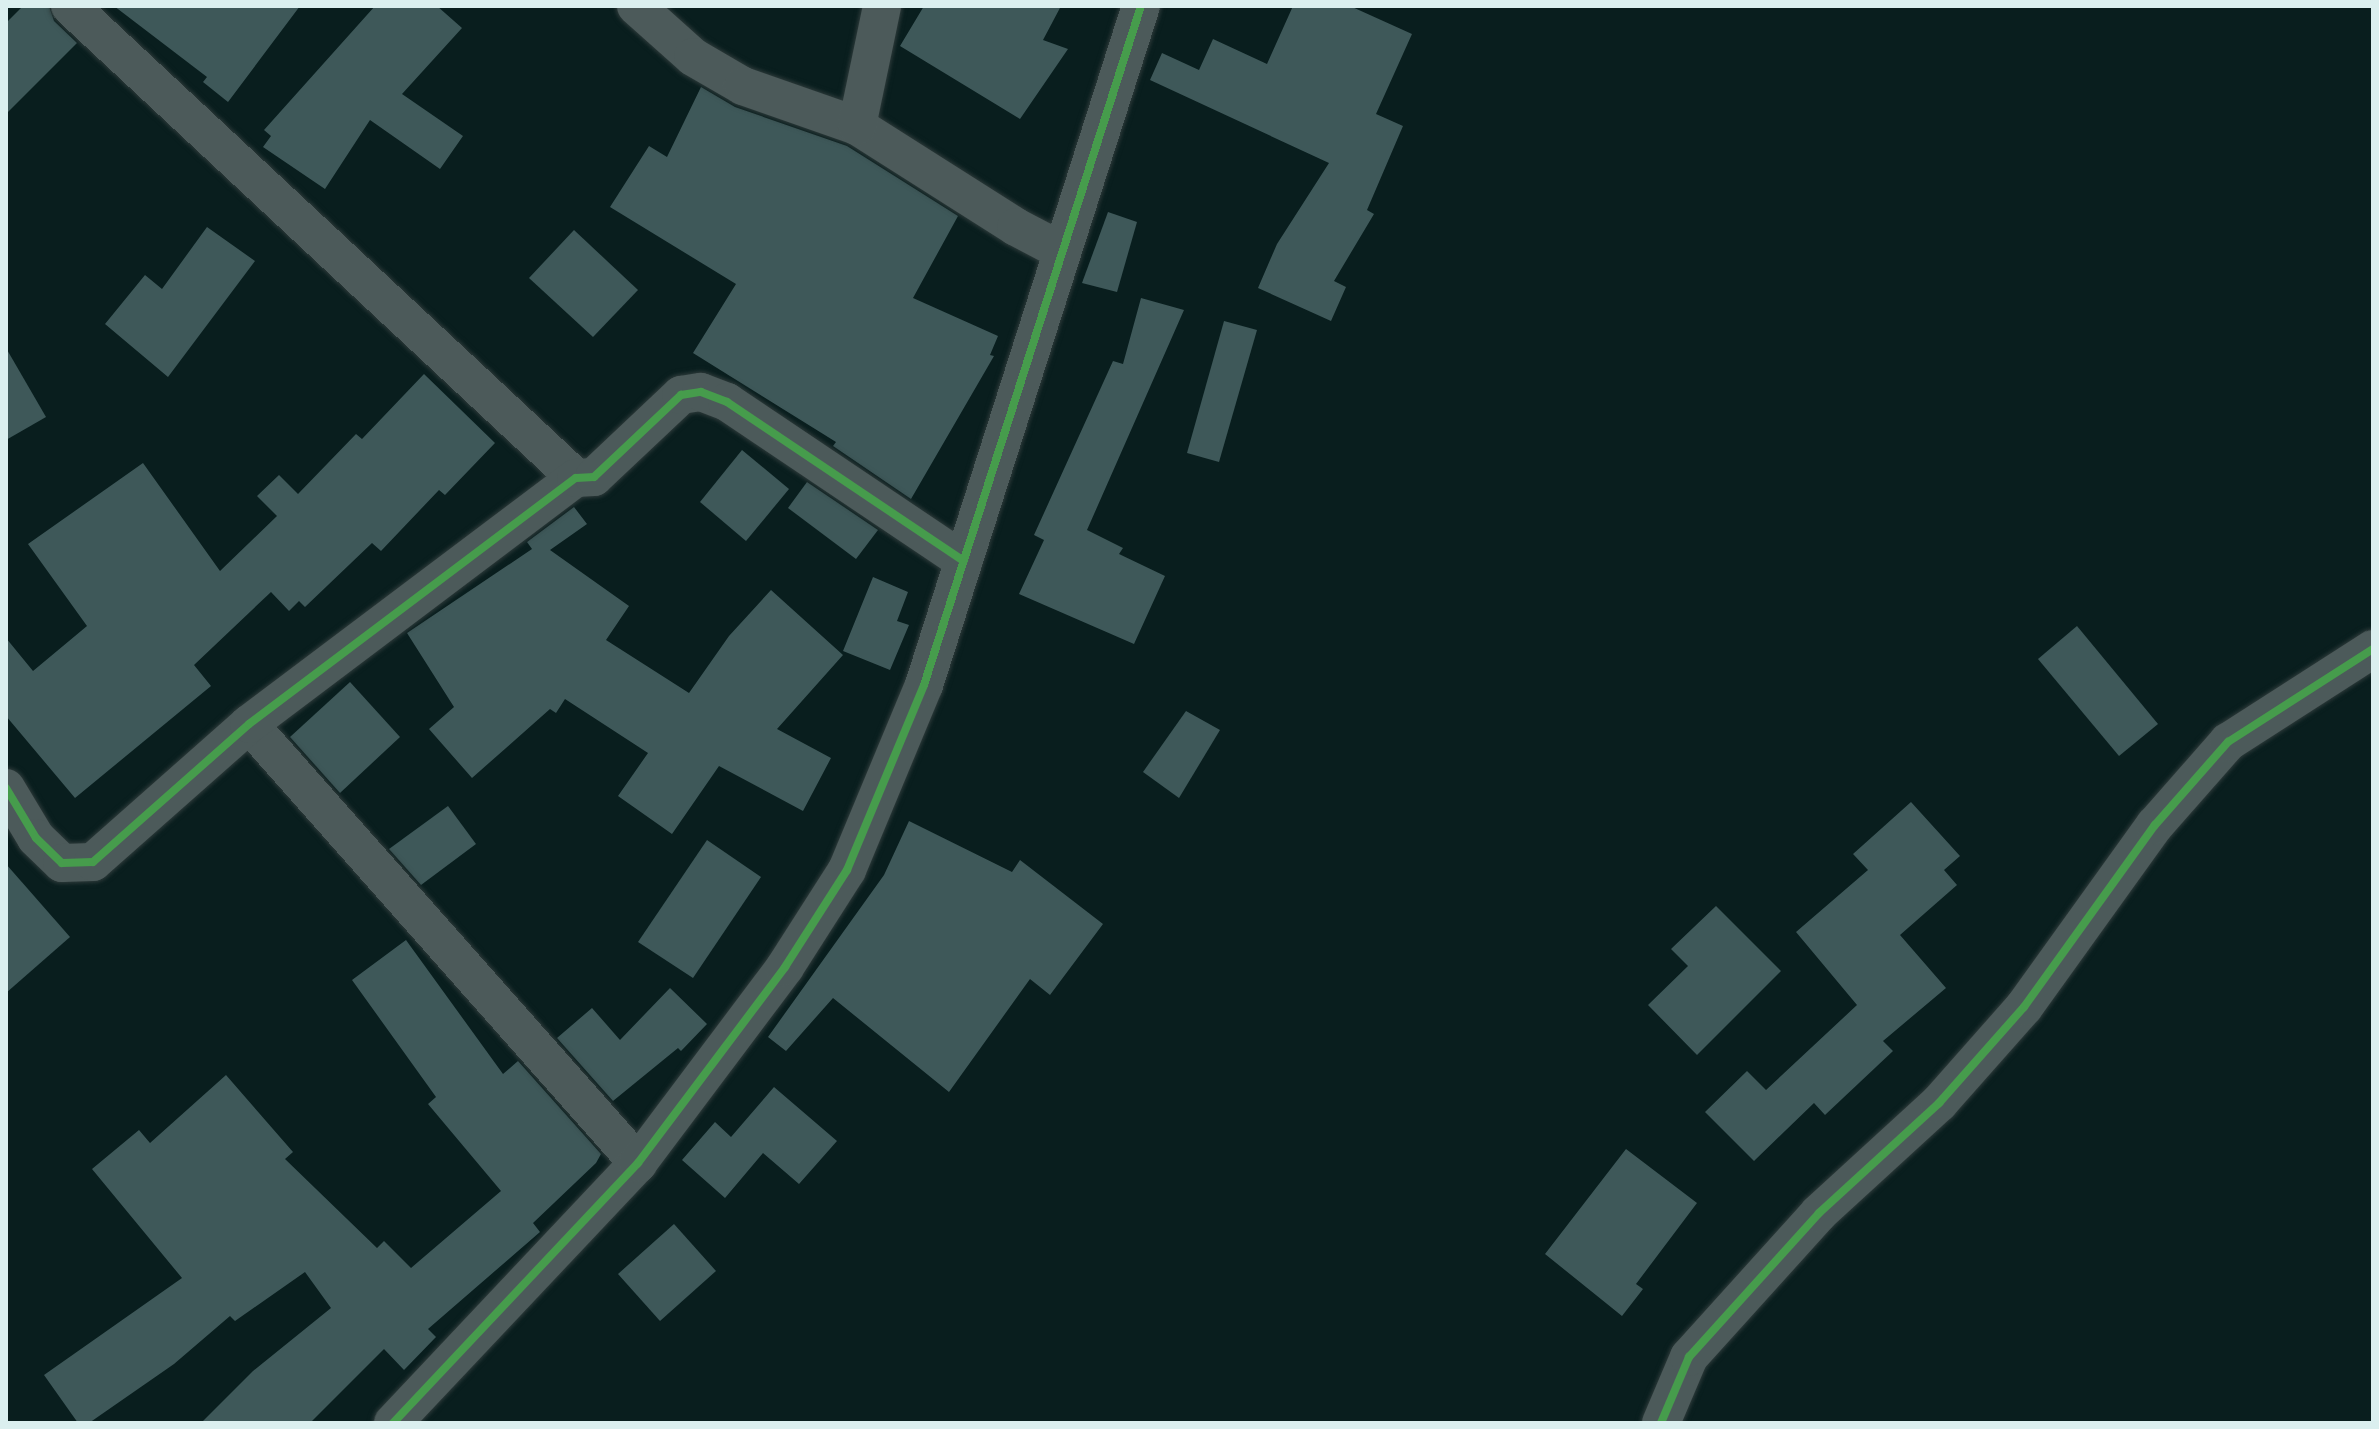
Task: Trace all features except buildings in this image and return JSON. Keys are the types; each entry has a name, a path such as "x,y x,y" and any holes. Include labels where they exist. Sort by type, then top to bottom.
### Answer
{"street":[{"path":"70,6 576,478"},
{"path":"636,6 693,57 743,86 857,126 1062,251"},
{"path":"857,126 882,6"},
{"path":"393,1423 638,1163 785,967 847,870 924,685 1141,6"},
{"path":"6,788 36,838 62,863 93,862 249,724 576,478 594,477 681,395 701,392 727,402 964,561"},
{"path":"1661,1423 1689,1357 1819,1213 1939,1103 2024,1007 2155,825 2228,742 2373,649"},
{"path":"249,724 638,1163"}],"cycle path":[{"path":"393,1423 638,1163 785,967 847,870 924,685 1141,6"},
{"path":"6,788 36,838 62,863 93,862 249,724 576,478 594,477 681,395 701,392 727,402 964,561"},
{"path":"1661,1423 1689,1357 1819,1213 1939,1103 2024,1007 2155,825 2228,742 2373,649"}]}
